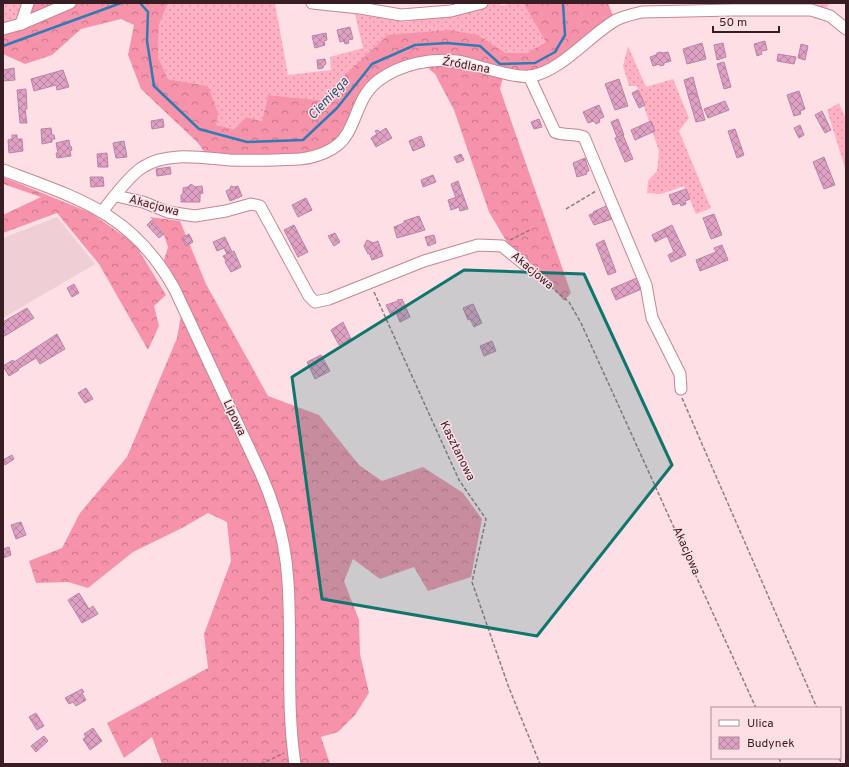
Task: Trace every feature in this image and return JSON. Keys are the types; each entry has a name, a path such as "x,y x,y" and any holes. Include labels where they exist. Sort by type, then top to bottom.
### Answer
{"street":[{"path":"21,24 28,3"},
{"path":"3,30 70,3"},
{"path":"312,3 360,6 401,15 482,3"},
{"name":"Źródlana","path":"102,212 142,167 159,160 193,157 230,160 300,159 312,157 331,150 348,134 359,107 373,85 388,74 409,65 432,60 458,62 519,76 536,75 555,66 615,21 631,14 642,12 811,10 830,16 846,30"},
{"path":"529,76 555,132 561,134 580,135 584,137 646,285 652,318 680,374 681,389"},
{"name":"Lipowa","path":"3,170 73,197 102,212 120,224 141,242 154,257 171,284 233,413 273,504 282,538 288,581 290,722 295,764"},
{"name":"Akacjowa","path":"116,196 143,202 168,212 195,216 226,211 251,204 260,206 309,296 315,302 329,300 424,260 478,245 502,246 524,264"}],"path":[{"path":"566,209 595,192 603,181"},
{"path":"502,246 530,230"},
{"name":"Akacjowa","path":"524,264 569,302 581,323 756,707"},
{"name":"Kasztanowa","path":"370,283 459,480 486,520 472,582 509,688 540,764"},
{"path":"681,389 683,405 817,707"},
{"path":"261,764 280,754 293,751"}],"highlighted area":[{"path":"464,270 584,274 672,465 537,636 322,599 292,377"}],"shaded area":[{"path":"3,3 28,3 21,24 3,29"},
{"path":"168,3 275,3 288,75 331,70 330,57 363,48 355,14 406,22 452,11 457,3 499,3 502,6 509,3 523,3 546,42 527,53 506,53 478,35 345,75 326,102 268,95 262,121 246,117 234,129 216,125 208,86 168,79 158,57 159,25"},
{"path":"747,3 830,3 823,13 747,10"},
{"path":"628,46 646,87 673,79 689,118 679,131 711,208 696,214 684,186 661,194 647,193 648,181 657,171 659,151 637,86 629,86 623,66"},
{"path":"839,103 846,119 846,171 827,110"},
{"path":"57,217 95,264 3,318 3,238"}],"green space":[{"path":"28,3 168,3 159,25 158,57 168,79 208,86 218,113 216,125 234,129 246,117 262,121 268,95 326,101 345,75 388,35 449,30 478,35 506,53 527,53 546,42 523,3 608,3 615,21 536,75 504,73 500,89 571,293 564,301 535,267 508,244 489,212 454,110 435,74 421,62 379,80 344,138 300,159 208,157 198,143 141,89 128,55 134,25 121,19 81,29 52,55 25,64 3,54 3,29 21,24"},
{"path":"3,177 91,213 135,244 166,295 154,306 159,326 148,350 99,264 57,213 3,233 3,215 41,197 3,184"},
{"path":"150,217 180,221 206,284 268,396 319,415 359,465 382,481 423,467 463,493 482,519 471,577 428,591 414,567 380,579 353,559 344,581 359,620 360,654 369,693 355,715 338,732 321,737 330,764 162,764 152,737 124,758 107,723 208,668 204,634 231,561 227,522 208,513 182,528 133,552 88,588 68,582 36,583 29,561 62,548 80,513 127,457 177,338 184,298 164,260 168,247 163,232"}],"building":[{"path":"350,27 353,39 348,40 349,43 345,44 344,41 340,42 337,30"},
{"path":"326,33 327,40 324,41 325,45 315,48 312,36"},
{"path":"765,41 767,50 761,51 762,54 757,56 754,44"},
{"path":"702,43 706,59 687,64 683,49"},
{"path":"723,43 726,57 717,60 714,45"},
{"path":"801,44 808,46 805,60 798,58"},
{"path":"661,52 668,52 671,61 664,63 664,65 660,66 660,64 653,66 650,57"},
{"path":"778,54 796,57 794,64 777,61"},
{"path":"325,59 326,64 323,68 318,69 317,60"},
{"path":"724,62 731,87 724,89 717,64"},
{"path":"14,68 15,80 3,81 3,70"},
{"path":"63,70 69,87 57,90 56,85 34,91 31,79"},
{"path":"693,77 697,93 688,95 684,80"},
{"path":"619,79 628,106 615,110 605,84"},
{"path":"26,89 27,109 25,109 27,123 20,123 17,90"},
{"path":"638,90 645,105 639,108 632,93"},
{"path":"799,91 805,109 800,111 801,114 794,116 787,95"},
{"path":"697,93 705,120 696,122 688,95"},
{"path":"725,101 729,110 708,118 704,109"},
{"path":"599,105 604,117 599,119 600,122 596,124 594,121 588,123 583,112"},
{"path":"822,111 831,130 825,133 815,115"},
{"path":"163,119 164,127 152,129 151,121"},
{"path":"539,119 542,127 534,129 531,122"},
{"path":"618,119 624,135 617,137 611,122"},
{"path":"651,121 655,131 635,140 631,130"},
{"path":"800,125 804,135 799,138 794,128"},
{"path":"51,128 52,135 54,135 55,139 52,139 52,142 42,144 41,129"},
{"path":"386,128 392,138 376,147 371,138 377,134 375,131 378,130 380,132"},
{"path":"735,129 744,155 737,158 728,131"},
{"path":"12,135 17,135 17,139 22,139 23,151 9,153 8,140 12,139"},
{"path":"623,135 633,159 625,162 615,138"},
{"path":"421,136 425,146 413,151 409,141"},
{"path":"69,140 72,150 70,151 71,156 57,158 56,153 58,153 56,143"},
{"path":"124,141 127,157 116,158 113,143"},
{"path":"107,153 108,167 98,167 97,154"},
{"path":"461,154 464,160 457,163 454,157"},
{"path":"824,157 835,185 824,189 813,162"},
{"path":"585,158 589,171 586,172 587,174 577,177 573,163"},
{"path":"170,167 171,174 157,176 156,169"},
{"path":"433,175 436,182 423,187 421,180"},
{"path":"90,177 103,177 104,186 91,187"},
{"path":"458,181 463,195 456,198 451,184"},
{"path":"191,184 195,187 202,186 203,193 200,194 200,202 181,202 183,188 188,187"},
{"path":"231,186 238,186 242,196 230,201 226,191 230,189"},
{"path":"686,189 690,199 685,201 686,204 681,206 680,203 673,205 669,195"},
{"path":"463,195 468,209 460,211 459,207 451,210 448,200"},
{"path":"306,198 312,210 298,217 292,205"},
{"path":"606,206 612,219 594,225 589,215"},
{"path":"714,214 722,235 711,239 703,218"},
{"path":"419,216 425,230 397,238 394,227 404,223 404,221"},
{"path":"152,220 164,234 159,238 147,225"},
{"path":"294,225 308,252 298,257 284,230"},
{"path":"672,225 686,255 671,262 668,255 674,252 664,229"},
{"path":"664,229 667,236 655,242 652,235"},
{"path":"335,233 340,242 334,246 328,236"},
{"path":"189,234 193,242 186,246 182,238"},
{"path":"434,235 436,243 428,246 425,237"},
{"path":"225,237 232,252 227,254 224,248 217,251 213,242"},
{"path":"367,240 373,243 378,241 383,256 372,260 364,246"},
{"path":"604,240 616,272 608,275 596,244"},
{"path":"722,245 728,260 700,271 696,260 716,252 714,248"},
{"path":"234,251 241,267 231,272 223,256"},
{"path":"639,277 644,288 616,300 611,289"},
{"path":"74,284 79,293 72,297 67,288"},
{"path":"398,299 402,299 410,317 400,322 396,312 391,315 386,305 398,301"},
{"path":"473,304 482,323 474,327 470,319 468,320 463,308"},
{"path":"27,308 34,318 3,337 3,322"},
{"path":"343,322 351,339 339,345 331,330"},
{"path":"57,334 65,349 40,364 36,358 9,376 3,366 13,360 14,362"},
{"path":"492,341 496,351 484,356 480,346"},
{"path":"321,355 330,371 315,379 307,362"},
{"path":"86,388 93,399 85,403 78,393"},
{"path":"12,455 14,459 5,465 3,460"},
{"path":"21,522 26,535 16,539 11,525"},
{"path":"9,547 11,555 3,558 3,549"},
{"path":"79,593 89,609 93,606 98,614 82,623 68,600"},
{"path":"82,689 84,692 82,693 86,700 76,706 73,702 69,704 65,698"},
{"path":"36,713 44,726 37,730 29,717"},
{"path":"93,728 102,741 90,750 83,739 86,737 84,734"},
{"path":"44,736 48,741 36,752 31,746"}],"waterway":[{"name":"Ciemięga","path":"3,46 121,3"},
{"name":"Ciemięga","path":"140,3 148,12 147,41 154,86 199,129 247,142 303,140 337,108 372,64 415,45 447,43 480,46 500,64 535,63 555,52 565,35 563,3"}]}
